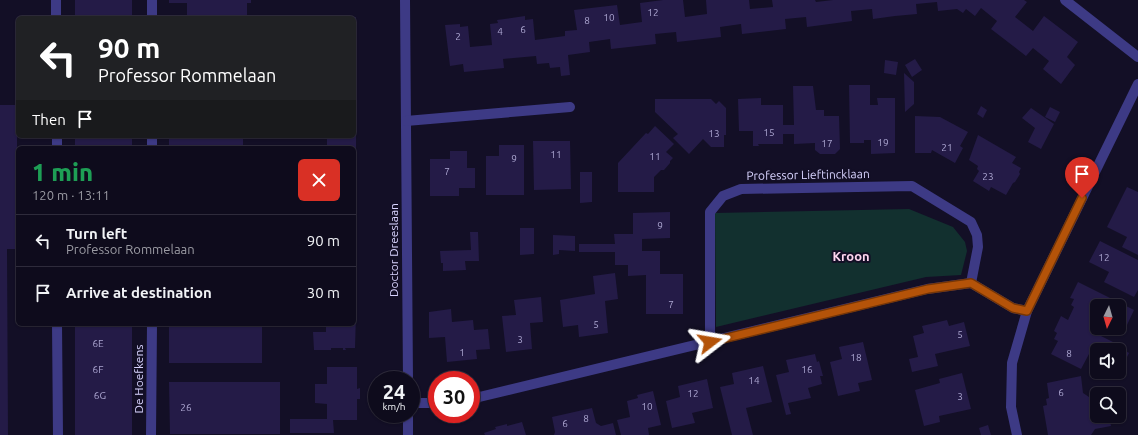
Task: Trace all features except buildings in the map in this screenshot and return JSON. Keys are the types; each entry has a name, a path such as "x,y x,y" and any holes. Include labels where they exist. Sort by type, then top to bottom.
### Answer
{"street":[{"path":"56,0 56,16"},
{"path":"152,0 152,16"},
{"name":"Doctor Dreeslaan","path":"405,0 408,371"},
{"path":"1065,0 1138,57"},
{"path":"1017,435 1011,407 1012,363 1027,311 1138,84"},
{"path":"406,121 570,107"},
{"name":"Professor Lieftincklaan","path":"710,342 710,212 723,196 741,190 912,186 972,222 977,235 978,247 971,283"},
{"path":"480,397 928,289 971,283 1013,308 1027,311"},
{"path":"57,326 58,435"},
{"name":"De Hoefkens","path":"151,435 152,326"},
{"path":"408,423 408,435"}],"green space":[{"path":"909,209 953,227 965,242 967,251 961,275 926,277 716,327 715,213"}],"district":[{"name":"Kroon","path":"851,256"}],"route":[{"path":"710,342 928,289 971,283 1013,308 1027,311 1082,198"}]}
